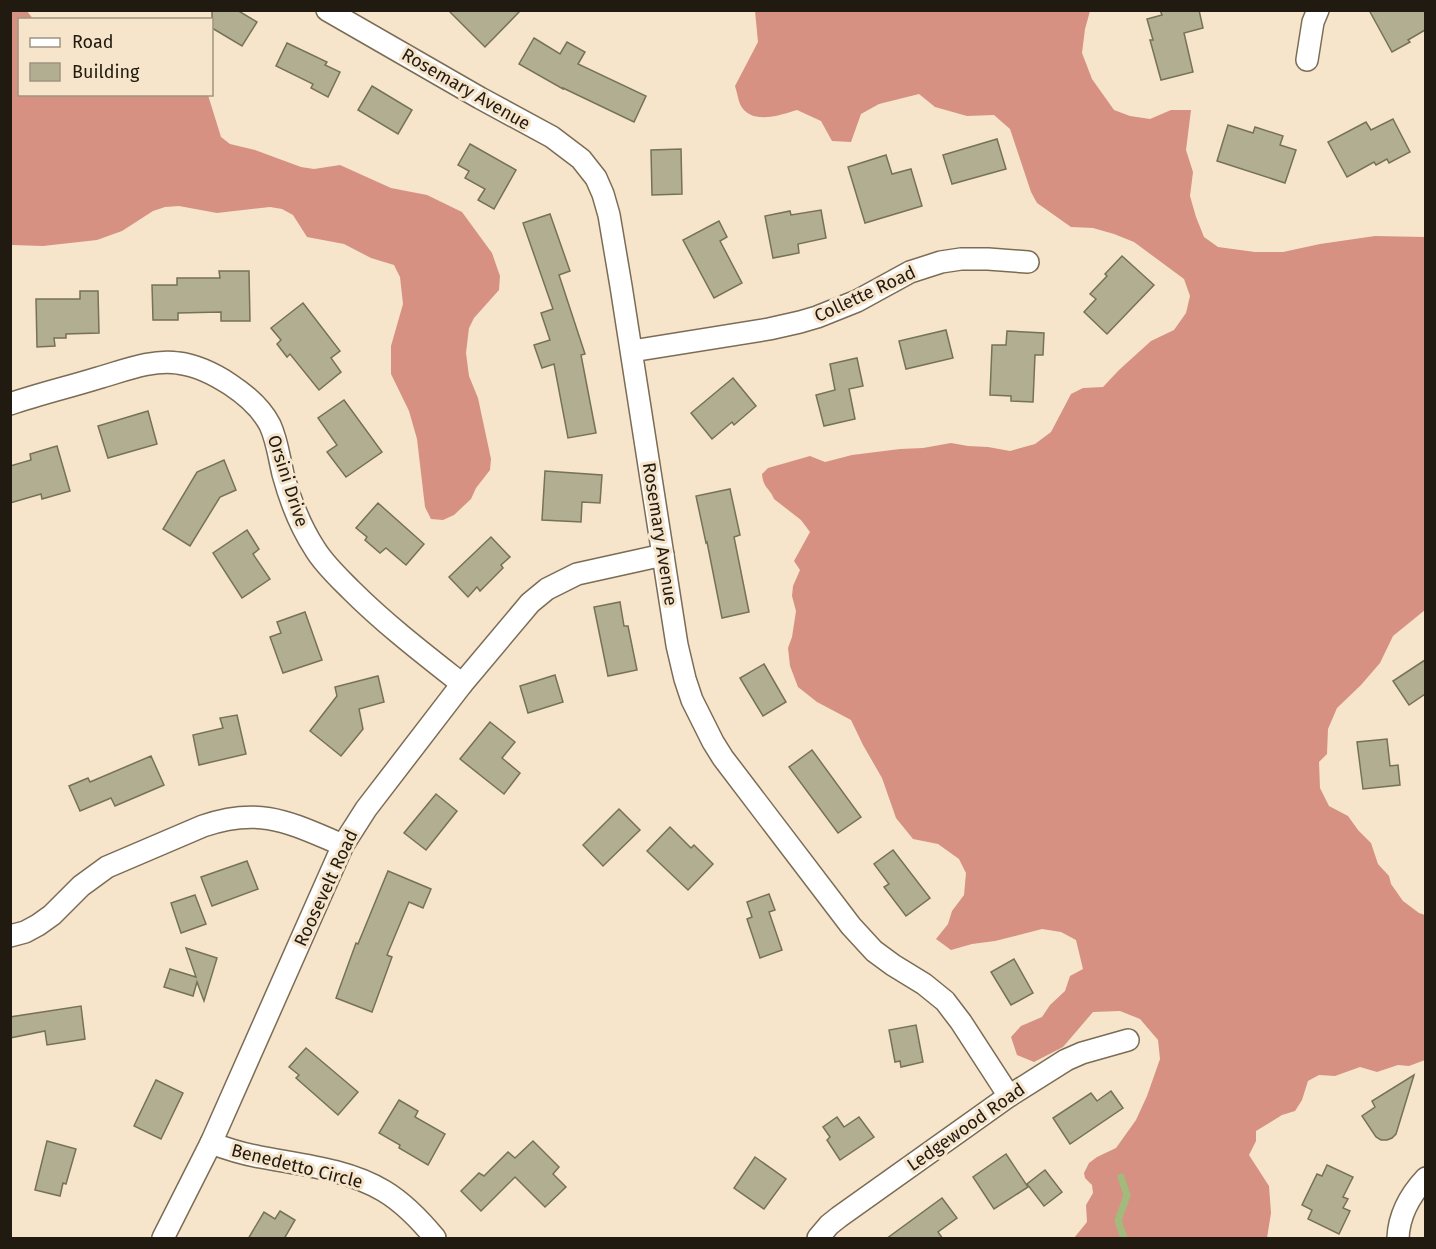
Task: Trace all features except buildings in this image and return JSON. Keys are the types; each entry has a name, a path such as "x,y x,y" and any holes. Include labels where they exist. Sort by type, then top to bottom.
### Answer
{"street":[{"name":"Rosemary Avenue","path":"327,10 552,137 587,165 600,186 609,215 677,645 685,679 699,716 723,758 851,926 866,944 893,965 935,992 954,1011 1009,1096"},
{"path":"1307,60 1313,22 1318,10"},
{"name":"Collette Road","path":"632,351 769,329 808,320 857,301 910,272 941,262 962,259 1028,262"},
{"name":"Orsini Drive","path":"10,404 130,369 164,363 187,365 231,385 258,408 271,427 288,493 316,551 368,607 462,684"},
{"name":"Roosevelt Road","path":"163,1239 211,1143 343,845 366,809 462,684 530,603 547,589 577,574 663,555"},
{"path":"10,936 38,925 52,915 81,886 107,867 218,820 249,816 280,820 343,845"},
{"name":"Ledgewood Road","path":"818,1239 839,1217 1009,1096 1071,1057 1128,1040"},
{"name":"Benedetto Circle","path":"211,1143 243,1153 331,1171 366,1182 399,1202 435,1239"},
{"path":"1398,1239 1401,1218 1408,1202 1425,1178"}],"shaded area":[{"path":"11,10 27,11 32,18 18,18 18,96 208,96 221,137 230,144 255,150 301,167 314,169 340,165 391,188 427,195 462,212 492,253 500,276 499,290 474,318 469,328 466,353 469,376 478,398 491,459 490,470 476,488 471,499 454,515 443,520 431,519 425,507 417,439 409,411 391,374 391,346 403,304 400,277 394,265 371,258 344,244 307,237 293,215 282,209 270,207 217,213 179,206 165,207 153,211 122,231 97,240 43,246 11,245"},
{"path":"755,11 1090,11 1082,53 1092,79 1114,110 1130,116 1150,119 1171,110 1191,110 1186,150 1193,172 1190,196 1204,237 1218,247 1255,252 1283,252 1375,236 1425,237 1425,610 1393,636 1380,663 1337,708 1328,729 1327,754 1319,762 1320,788 1329,806 1348,816 1371,843 1378,864 1389,876 1391,884 1403,901 1425,915 1425,1060 1409,1066 1398,1065 1377,1072 1360,1067 1335,1076 1319,1075 1308,1081 1302,1100 1295,1111 1282,1115 1256,1131 1256,1141 1249,1155 1269,1186 1271,1213 1267,1238 1074,1238 1087,1222 1086,1205 1093,1193 1092,1185 1085,1178 1084,1173 1089,1163 1116,1148 1136,1120 1160,1059 1158,1040 1140,1019 1120,1011 1093,1012 1063,1047 1034,1062 1017,1055 1011,1037 1021,1026 1042,1017 1050,1005 1065,991 1070,976 1083,969 1076,940 1061,932 1042,929 951,950 936,939 948,924 952,911 964,895 966,873 959,859 938,844 913,839 896,818 882,778 851,720 817,702 798,687 790,666 788,648 796,611 792,596 793,586 800,570 794,561 810,532 801,520 774,499 762,474 768,468 810,456 825,462 852,455 951,443 1010,451 1035,444 1051,432 1071,394 1083,388 1103,387 1151,341 1174,330 1186,313 1190,296 1184,279 1134,242 1093,228 1071,227 1037,203 1031,192 1010,129 994,115 967,116 935,107 919,94 879,104 861,114 851,142 832,141 821,121 797,110 766,117 751,115 740,104 735,86 758,42"}],"waterway":[{"path":"1121,1177 1127,1195 1118,1221 1124,1238"}]}
